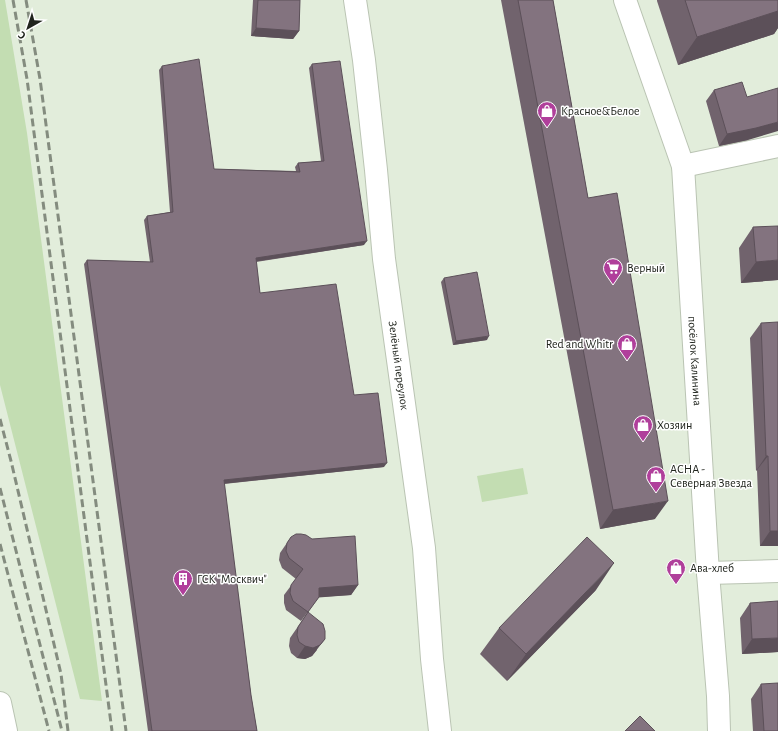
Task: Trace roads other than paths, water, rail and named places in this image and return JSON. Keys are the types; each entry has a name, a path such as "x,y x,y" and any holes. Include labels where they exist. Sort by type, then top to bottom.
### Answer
{"street":[{"name":"Зелёный переулок","path":"355,0 364,60 384,258 424,548 432,659 440,731"},
{"name":"посёлок Калинина","path":"625,0 683,166 708,573 718,696 719,731"},
{"path":"683,166 778,146"},
{"path":"708,573 778,571"},
{"path":"0,703 6,731"}],"railway":[{"path":"13,0 27,79 112,731"},
{"path":"26,0 40,79 126,731"},
{"path":"0,419 61,674 68,731"},
{"path":"0,488 62,731"},
{"path":"0,544 49,731"}],"place":[{"name":"Красное&Белое","path":"547,128"},
{"name":"Верный","path":"613,285"},
{"name":"Red and Whitr","path":"627,361"},
{"name":"Хозяин","path":"643,442"},
{"name":"АСНА - Северная Звезда","path":"656,493"},
{"name":"Ава-хлеб","path":"676,585"},
{"name":"ГСК \"Москвич\"","path":"183,596"}]}
